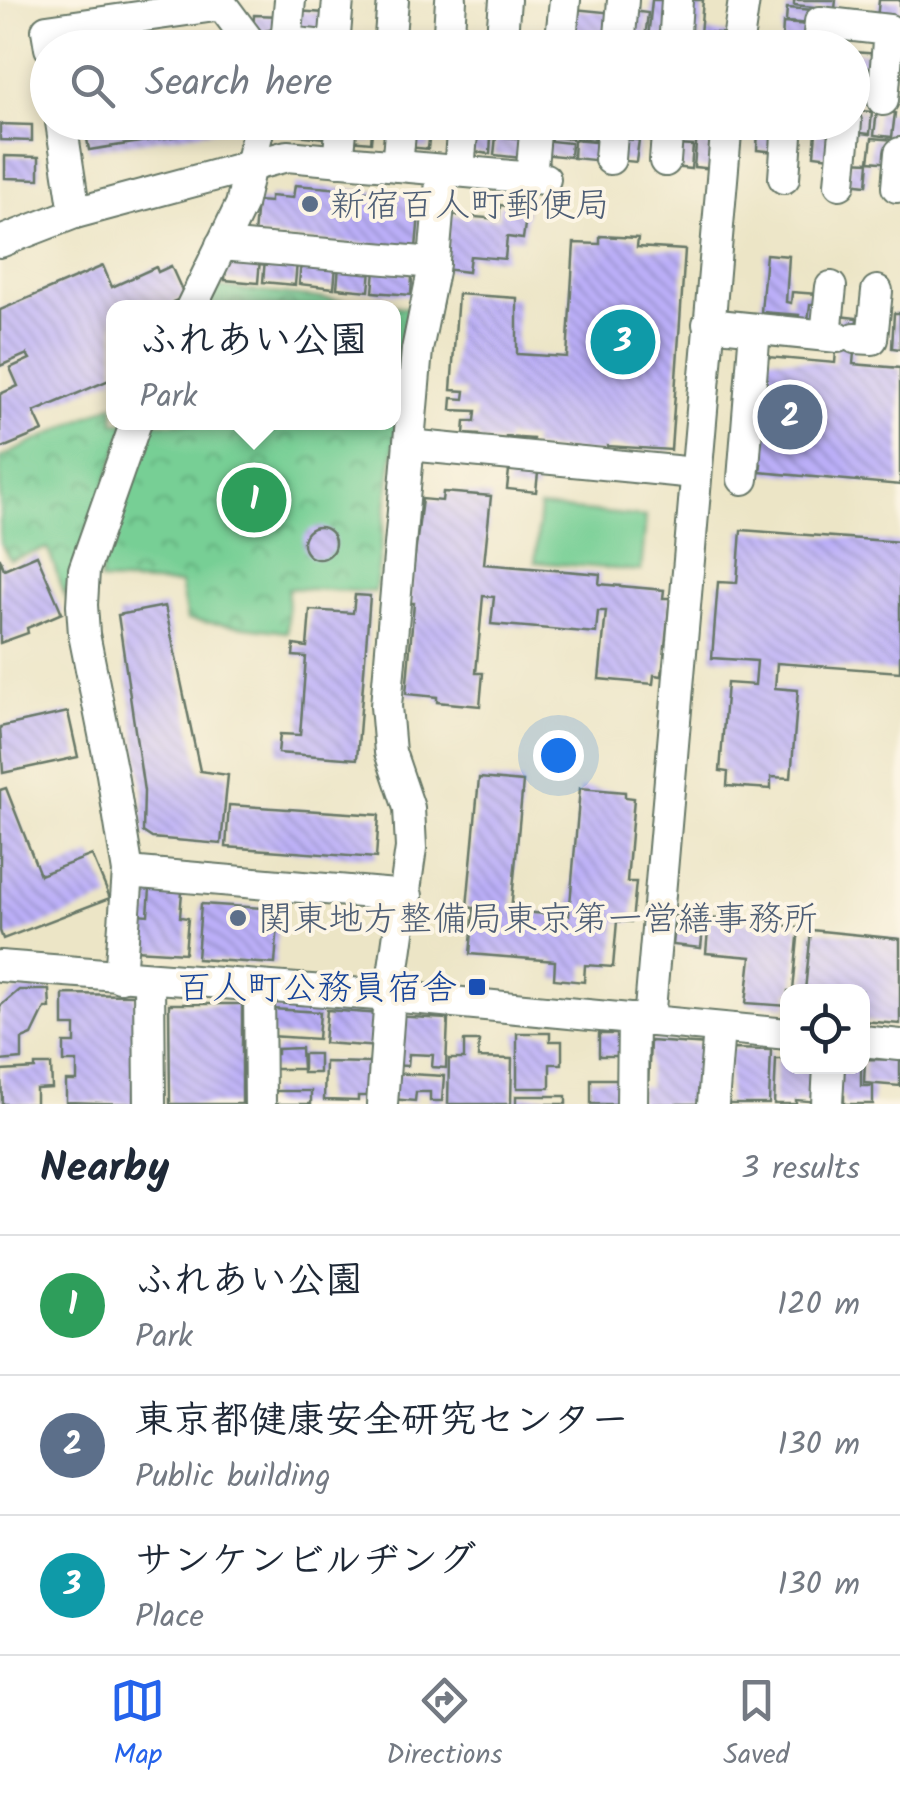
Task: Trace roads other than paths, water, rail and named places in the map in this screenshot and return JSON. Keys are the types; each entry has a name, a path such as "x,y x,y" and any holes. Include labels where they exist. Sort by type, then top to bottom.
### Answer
{"street":[{"path":"276,30 290,0"},
{"path":"335,30 338,0"},
{"path":"391,30 393,0"},
{"path":"449,30 451,0"},
{"path":"502,30 504,0"},
{"path":"562,30 564,0"},
{"path":"621,30 623,0"},
{"path":"675,30 677,0"},
{"path":"740,30 744,0"},
{"path":"47,30 185,5 222,5 250,30"},
{"path":"819,30 820,22 868,13 889,30 878,100"},
{"path":"64,140 75,214"},
{"path":"195,300 241,204 257,140"},
{"path":"338,161 340,140"},
{"path":"397,166 399,140"},
{"path":"382,1104 390,996 411,848 409,808 390,752 386,706 417,350 459,140"},
{"path":"0,242 75,214 287,156 538,179 537,140"},
{"path":"610,158 612,140"},
{"path":"665,161 667,140"},
{"path":"632,1104 725,140"},
{"path":"784,178 787,140"},
{"path":"840,184 844,140"},
{"path":"896,187 900,153"},
{"path":"221,245 434,263"},
{"path":"831,286 840,337"},
{"path":"708,324 872,340 876,290"},
{"path":"743,478 754,329"},
{"path":"133,430 84,570 82,605 128,872 134,977 150,1104"},
{"path":"409,445 695,473"},
{"path":"128,872 406,896"},
{"path":"0,966 390,996 780,1033"},
{"path":"259,988 260,1104"},
{"path":"713,1104 718,1028"},
{"path":"870,1042 900,1045"},
{"path":"827,1104 829,1074"}],"place":[{"name":"新宿百人町郵便局","path":"310,204"},
{"name":"サンケンビルヂング","path":"623,342"},
{"name":"東京都健康安全研究センター","path":"790,417"},
{"name":"ふれあい公園","path":"254,500"},
{"name":"関東地方整備局東京第一営繕事務所","path":"238,918"},
{"name":"百人町公務員宿舎","path":"477,987"}]}
